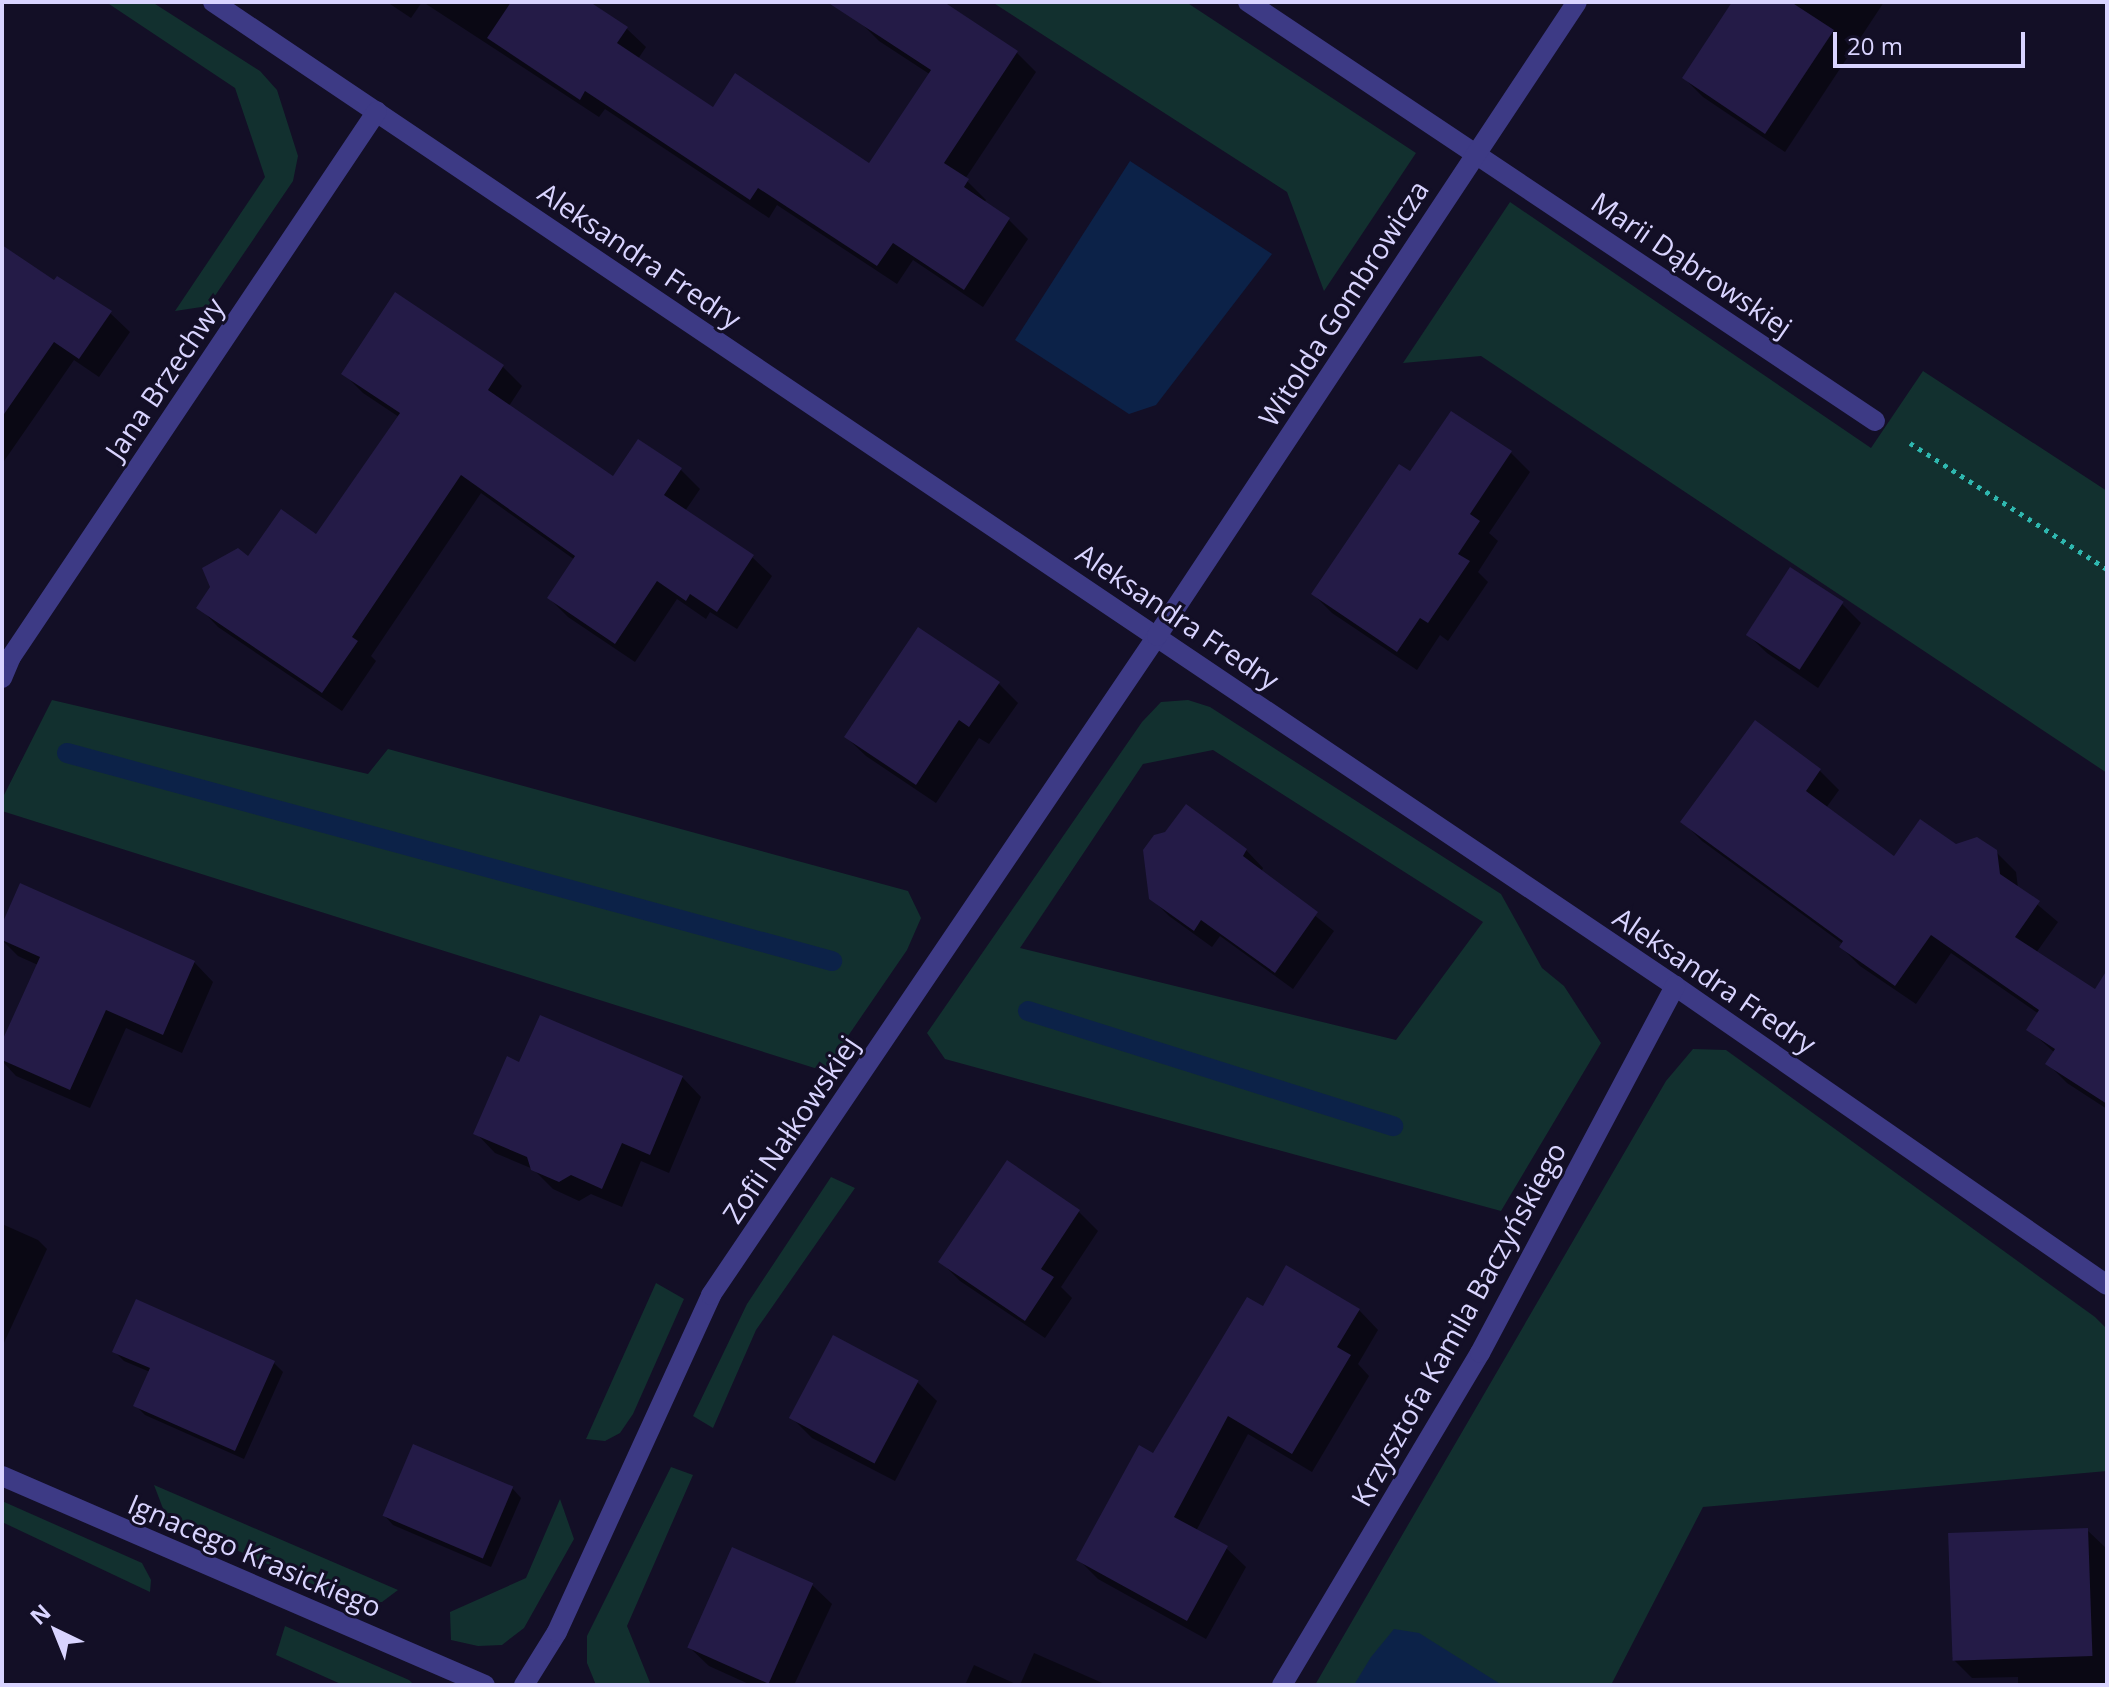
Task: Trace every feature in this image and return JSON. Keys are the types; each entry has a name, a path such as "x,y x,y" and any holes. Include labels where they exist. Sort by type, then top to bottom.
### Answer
{"street":[{"name":"Aleksandra Fredry","path":"213,2 1675,986 2107,1285"},
{"name":"Marii Dąbrowskiej","path":"1248,2 1875,421"},
{"name":"Witolda Gombrowicza","path":"1157,636 1577,2"},
{"name":"Jana Brzechwy","path":"2,678 11,657 377,111"},
{"name":"Zofii Nałkowskiej","path":"524,1685 557,1632 711,1295 1157,636"},
{"name":"Krzysztofa Kamila Baczyńskiego","path":"1282,1685 1480,1353 1675,986"},
{"name":"Ignacego Krasickiego","path":"2,1476 485,1685"}],"path":[{"path":"1875,421 2107,569"}],"green space":[{"path":"106,2 152,2 260,71 277,90 298,156 293,181 208,306 175,311 265,177 235,88"},
{"path":"992,2 1186,2 1416,153 1324,291 1287,192"},
{"path":"1510,202 1871,448 1923,371 2107,491 2107,773 1481,356 1403,363"},
{"path":"52,700 368,774 388,749 908,891 921,918 907,950 824,1071 2,811 2,799"},
{"path":"1188,700 1210,707 1501,894 1542,968 1564,986 1601,1043 1501,1211 945,1059 927,1033 1142,722 1161,702","holes":["1213,750 1483,922 1396,1040 1020,948 1143,764"]},
{"path":"1693,1049 1726,1050 2095,1317 2107,1329 2107,1471 1703,1507 1611,1685 1315,1685 1666,1081"},
{"path":"831,1177 855,1188 756,1330 713,1428 693,1416 747,1304"},
{"path":"656,1283 684,1299 633,1414 620,1433 605,1441 586,1439"},
{"path":"671,1467 693,1475 627,1626 651,1685 596,1685 587,1663 587,1636"},
{"path":"154,1485 398,1590 382,1602 357,1604 167,1519"},
{"path":"560,1499 574,1539 524,1628 502,1645 478,1646 451,1640 450,1612 526,1578"},
{"path":"2,1501 142,1563 151,1580 150,1592 2,1522"},
{"path":"285,1626 409,1680 414,1685 343,1685 276,1655"}],"water":[{"path":"1130,161 1272,254 1156,405 1129,414 1015,340"},
{"path":"1394,1629 1419,1633 1502,1685 1354,1685 1371,1657"}],"building":[{"path":"511,2 590,2 628,27 617,43 713,107 735,73 869,163 931,70 827,2 944,2 1018,51 944,163 969,179 964,187 1010,218 964,290 893,243 877,266 758,188 750,200 585,91 580,100 487,38"},
{"path":"1732,2 1791,2 1834,30 1765,134 1682,78"},
{"path":"2,245 54,280 57,276 112,311 79,359 54,342 2,417"},
{"path":"395,292 504,365 488,390 613,476 638,439 682,468 664,495 754,555 717,612 690,594 686,601 657,581 615,644 547,598 575,556 461,475 352,637 358,641 322,693 196,608 210,587 202,568 238,548 248,556 281,509 316,534 400,413 341,374"},
{"path":"1451,411 1512,451 1470,514 1480,521 1458,554 1470,561 1428,623 1420,618 1397,652 1311,594 1399,464 1410,471"},
{"path":"1790,567 1844,602 1800,670 1746,635"},
{"path":"918,627 1000,682 969,727 959,720 916,785 844,737"},
{"path":"1755,720 1821,769 1806,791 1894,856 1920,819 1956,844 1977,837 1997,850 2000,874 2040,901 2015,937 2095,989 2107,970 2107,1104 2045,1064 2055,1049 2026,1030 2039,1010 1931,935 1895,986 1839,947 1843,941 1680,822"},
{"path":"1186,804 1247,849 1243,856 1318,912 1275,973 1201,920 1194,931 1149,899 1143,850 1154,835 1165,832"},
{"path":"20,883 195,961 163,1035 106,1010 70,1090 2,1060 2,1041 40,957 2,940 2,924"},
{"path":"540,1015 683,1076 650,1155 622,1143 602,1189 571,1175 559,1182 531,1170 527,1157 473,1134 507,1056 519,1062"},
{"path":"1007,1160 1080,1210 1041,1269 1054,1277 1025,1321 938,1262"},
{"path":"1286,1265 1360,1309 1337,1347 1351,1355 1292,1454 1228,1416 1174,1517 1228,1546 1187,1621 1076,1560 1139,1445 1153,1453 1247,1297 1263,1306"},
{"path":"136,1299 275,1361 235,1451 133,1406 150,1368 112,1352"},
{"path":"833,1335 919,1381 875,1464 789,1418"},
{"path":"413,1444 513,1487 483,1558 383,1516"},
{"path":"2088,1528 2092,1656 1953,1661 1948,1533"},
{"path":"732,1547 813,1583 769,1684 687,1647"}],"waterway":[{"path":"67,753 832,961"},
{"path":"1028,1011 1393,1126"}]}
